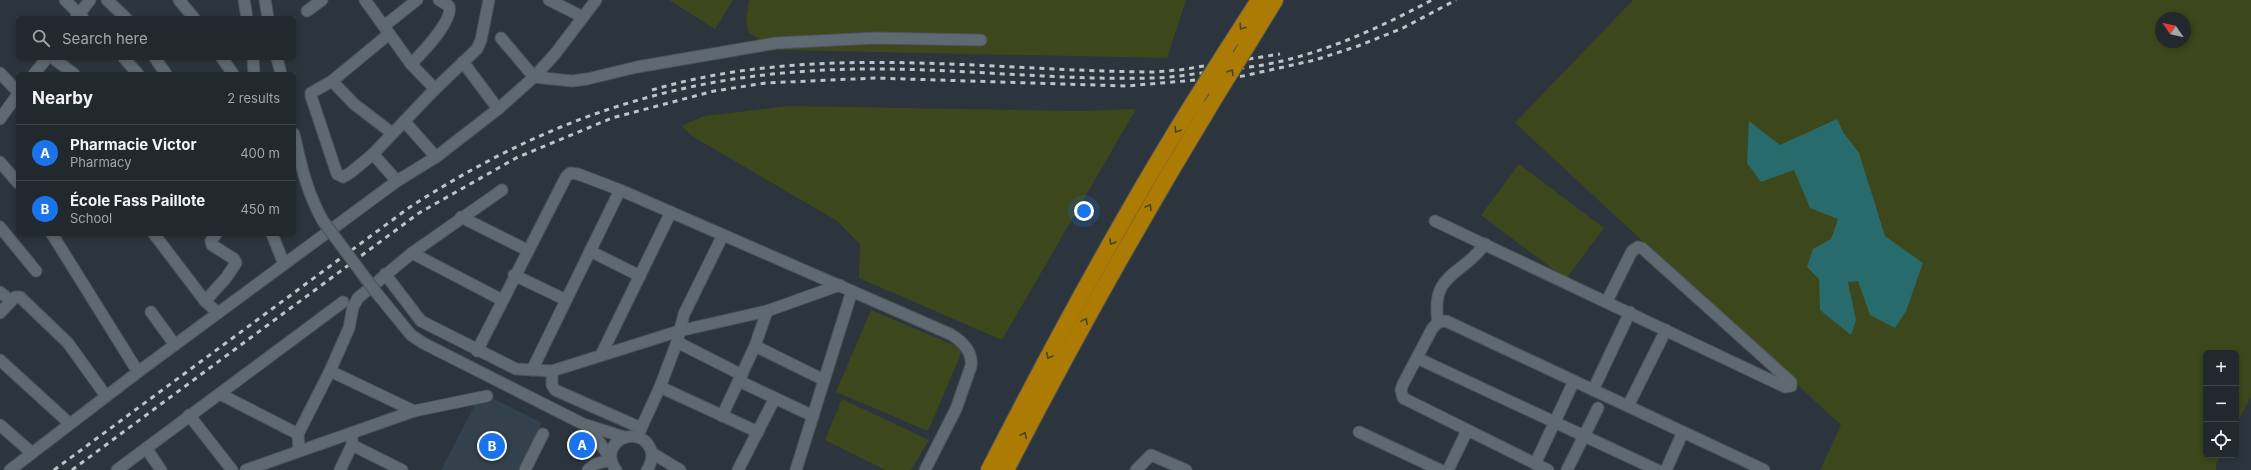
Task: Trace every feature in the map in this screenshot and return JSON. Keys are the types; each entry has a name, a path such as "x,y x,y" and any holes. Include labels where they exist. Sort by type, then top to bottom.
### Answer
{"highway":[{"path":"989,470 1067,321 1155,165 1258,0"},
{"path":"1006,470 1045,392 1124,250 1217,94 1276,0"}],"street":[{"path":"65,0 79,16"},
{"path":"81,16 90,0"},
{"path":"107,0 124,16"},
{"path":"179,0 192,16"},
{"path":"244,0 247,16"},
{"path":"264,0 268,16"},
{"path":"307,11 322,0"},
{"path":"365,0 411,64 435,89"},
{"path":"417,0 332,81 313,90 311,96 337,174 343,177 350,174 374,154 392,133 435,89 463,62 473,55 479,44 489,0"},
{"path":"411,64 444,24 449,14 449,6 439,0"},
{"path":"549,0 583,17"},
{"path":"10,470 138,372 397,181 436,157 498,109 534,77 596,0"},
{"path":"501,38 534,77 572,81 587,79 644,65 776,42 875,38 981,40"},
{"path":"36,72 45,60"},
{"path":"56,60 71,72"},
{"path":"126,60 136,72"},
{"path":"156,60 165,72"},
{"path":"223,60 232,72"},
{"path":"252,60 254,72"},
{"path":"278,60 280,72"},
{"path":"463,62 498,109"},
{"path":"0,73 16,91"},
{"path":"332,81 354,104 392,133"},
{"path":"0,119 16,96"},
{"path":"404,121 436,157"},
{"path":"296,142 308,191 312,202 323,221 375,291 406,329 423,343 583,424 624,437"},
{"path":"374,154 397,181"},
{"path":"0,162 16,181"},
{"path":"477,351 527,250 566,177 570,173 620,190 852,290 950,334 960,340 972,359 956,409 925,470"},
{"path":"299,451 298,434 330,371 349,328 353,308 358,298 412,253 461,217 502,190"},
{"path":"532,370 620,190"},
{"path":"601,355 671,212"},
{"path":"461,217 527,250"},
{"path":"1435,221 1607,301 1785,387 1791,386 1791,382 1782,373 1642,248 1638,247 1632,251 1607,301"},
{"path":"0,227 36,271"},
{"path":"613,465 614,445 624,437 639,432 660,387 684,314 723,235"},
{"path":"53,236 138,372"},
{"path":"156,236 205,301 218,313"},
{"path":"205,301 226,278 236,263 234,259 212,245 211,242 215,236"},
{"path":"273,236 284,264"},
{"path":"1438,322 1436,300 1448,278 1476,256 1485,244"},
{"path":"590,251 640,276"},
{"path":"412,253 502,300"},
{"path":"385,274 421,321 516,370 552,371 601,355 678,336 767,311 840,285"},
{"path":"514,275 566,300"},
{"path":"798,469 852,290"},
{"path":"0,292 11,301"},
{"path":"0,312 14,297 20,297 52,326 68,343 106,396"},
{"path":"117,470 343,302"},
{"path":"722,416 755,346 767,311"},
{"path":"151,312 175,345"},
{"path":"1594,390 1630,312"},
{"path":"1548,470 1403,398 1401,390 1403,384 1432,329 1438,322 1446,321 1764,470"},
{"path":"1628,406 1666,330"},
{"path":"678,336 741,378 775,398 813,416"},
{"path":"755,346 824,380"},
{"path":"1418,358 1657,470"},
{"path":"0,360 70,423"},
{"path":"330,371 414,411"},
{"path":"552,371 552,385 556,390 639,432 652,453 680,470"},
{"path":"1535,464 1574,381"},
{"path":"660,387 758,432"},
{"path":"220,394 298,434"},
{"path":"246,470 414,411 487,396"},
{"path":"738,470 775,398"},
{"path":"1568,470 1598,408"},
{"path":"189,415 232,470"},
{"path":"0,424 32,453"},
{"path":"583,424 598,440 613,465"},
{"path":"1448,470 1467,431"},
{"path":"1359,432 1440,470"},
{"path":"1666,470 1683,432"},
{"path":"340,470 352,445 352,433"},
{"path":"526,470 543,434"},
{"path":"352,445 402,470"},
{"path":"146,448 161,470"},
{"path":"647,470 651,462 652,453"},
{"path":"1136,470 1151,455 1186,470"},
{"path":"588,470 595,464 613,465"}],"shaded area":[{"path":"669,0 733,0 715,29"},
{"path":"749,0 1186,0 1167,58 781,50 749,33 746,22"},
{"path":"1633,0 2251,0 2251,397 2239,419 2239,350 2203,350 2203,458 2219,458 2216,464 2216,470 1820,470 1841,425 1515,123"},
{"path":"789,106 1081,111 1136,109 1002,340 859,278 860,244 837,221 692,136 682,126 704,116"},
{"path":"1837,119 1843,132 1859,153 1885,236 1923,263 1906,311 1895,328 1870,315 1858,281 1848,282 1856,320 1851,335 1820,310 1819,279 1807,267 1813,249 1831,239 1838,219 1810,208 1794,170 1761,182 1747,163 1749,121 1780,145"},
{"path":"1519,164 1604,228 1566,279 1481,215"},
{"path":"871,310 963,349 928,431 836,392"},
{"path":"494,399 542,423 519,470 441,470 476,403"},
{"path":"842,399 929,440 911,470 885,470 825,440"}],"railway":[{"path":"54,470 410,207 457,178 504,153 552,131 601,112 650,97 702,85 755,76 810,71 896,69 1066,77 1152,78 1174,77 1250,67 1285,60 1329,47 1371,30 1432,0"},
{"path":"72,470 419,213 516,158 612,118 714,91 766,83 875,78 1126,86 1243,76 1315,60 1358,46 1403,28 1456,0"},
{"path":"652,90 713,75 776,67 838,63 901,63 1090,71 1153,72 1179,70 1280,54"}],"place":[{"name":"Pharmacie Victor","path":"582,445"},
{"name":"École Fass Paillote","path":"492,446"}]}
